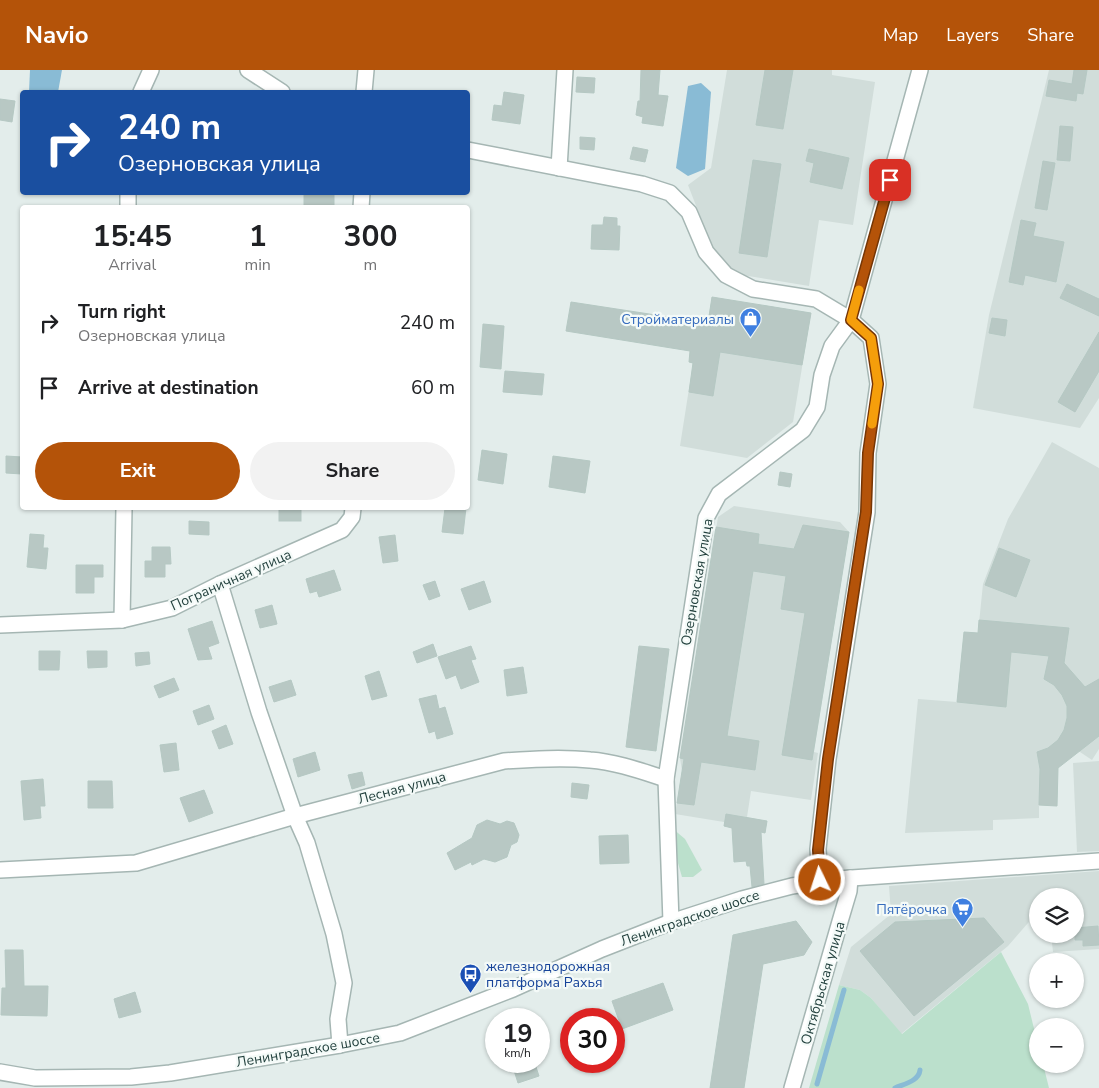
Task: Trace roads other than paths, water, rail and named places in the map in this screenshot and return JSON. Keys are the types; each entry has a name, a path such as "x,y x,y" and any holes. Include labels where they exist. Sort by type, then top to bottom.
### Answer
{"street":[{"path":"143,90 151,70"},
{"path":"248,70 279,90"},
{"path":"364,90 366,70"},
{"path":"560,168 565,70"},
{"name":"Озерновская улица","path":"666,779 706,518 719,494 803,430 817,407 822,375 832,346 851,320 920,70"},
{"path":"470,150 642,184 670,193 689,212 706,252 726,275 753,289 816,299 851,320 871,338 878,384 868,453 866,512 828,759 818,850 820,880"},
{"path":"122,620 124,510"},
{"name":"Пограничная улица","path":"0,625 122,620 172,608 220,584 342,530 352,518 353,510"},
{"path":"220,584 259,712 295,816 307,843 331,925 344,983 338,1020 340,1045"},
{"name":"Лесная улица","path":"0,870 136,863 295,816 504,761 530,759 590,760 624,766 666,779"},
{"path":"666,779 671,922"},
{"name":"Ленинградское шоссе","path":"0,1072 35,1078 93,1083 170,1073 340,1045 400,1032 473,1006 513,990 602,949 671,922 742,899 820,880 1099,861"},
{"name":"Октябрьская улица","path":"792,1088 842,918 850,878"}],"water":[{"path":"30,70 62,70 58,90 29,90"},
{"path":"701,83 711,92 705,169 688,176 676,168 688,86"}],"waterway":[{"path":"817,1084 844,990"},
{"path":"895,1088 917,1077 920,1070"}],"place":[{"name":"Стройматериалы","path":"750,338"},
{"name":"Пятёрочка","path":"963,928"},
{"name":"железнодорожная платформа Рахья","path":"470,993"}]}
